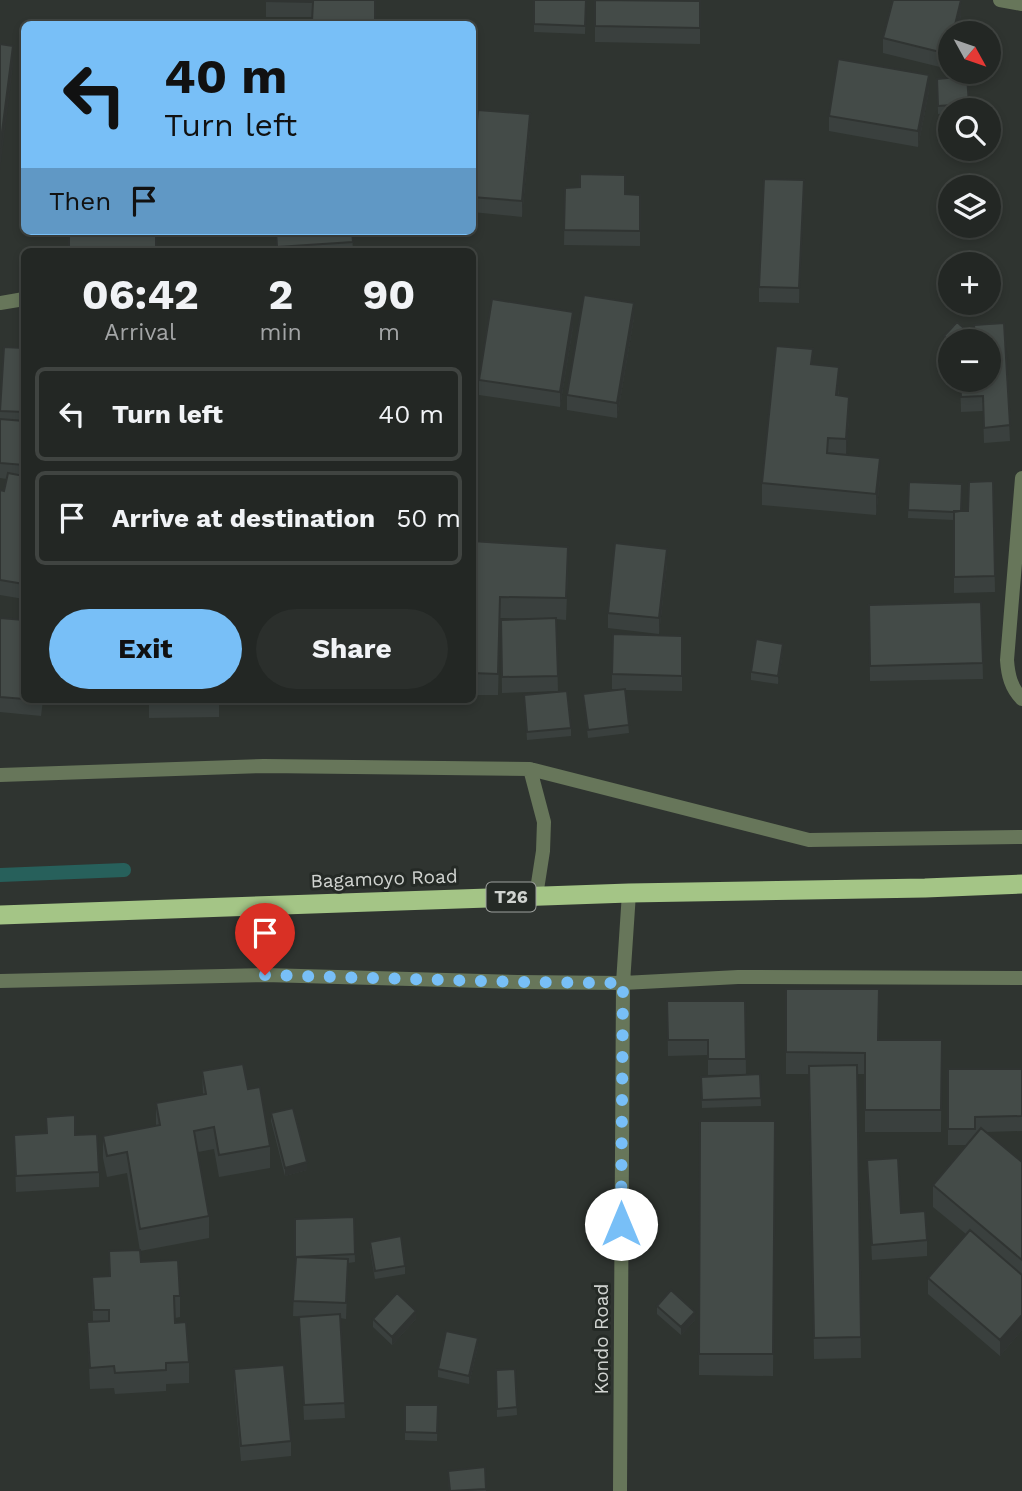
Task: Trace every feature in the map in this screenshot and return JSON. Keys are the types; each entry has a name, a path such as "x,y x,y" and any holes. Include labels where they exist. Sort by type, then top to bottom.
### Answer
{"highway":[{"name":"Bagamoyo Road","path":"0,915 629,893 1022,884"}],"street":[{"path":"1000,0 1022,4"},
{"path":"0,303 21,300"},
{"path":"1022,478 1007,660 1008,676 1022,699"},
{"path":"0,775 264,766 530,769 809,840 1022,838"},
{"path":"530,769 544,822 543,851 536,896"},
{"name":"Kondo Road","path":"620,1491 623,983 629,893"},
{"path":"0,981 265,975 623,983 738,977 1022,978"}],"building":[{"path":"375,0 375,21 312,21 313,2 266,1"},
{"path":"534,0 586,0 585,26 534,24"},
{"path":"595,0 700,1 700,28 595,26"},
{"path":"893,0 961,0 956,21 938,21 938,52 883,38"},
{"path":"0,44 13,46 0,148"},
{"path":"838,59 929,75 918,131 829,116"},
{"path":"937,79 938,84 968,84 969,98 938,98 938,106"},
{"path":"478,110 530,114 522,201 476,197"},
{"path":"580,174 625,175 625,194 640,195 640,231 564,230 565,188 580,187"},
{"path":"764,179 804,180 799,288 759,287"},
{"path":"69,235 156,235 156,248 69,248"},
{"path":"276,235 352,235 353,242 277,247"},
{"path":"584,295 634,303 617,403 567,395"},
{"path":"492,299 573,312 560,392 479,380"},
{"path":"957,322 965,329 950,329"},
{"path":"1004,323 1010,425 984,428 983,396 961,397 961,392 1001,392 1001,329 974,329 974,325"},
{"path":"776,346 813,349 811,364 839,367 836,395 849,397 846,439 828,438 827,453 880,458 876,494 762,483"},
{"path":"4,347 21,348 21,412 0,411"},
{"path":"0,419 21,421 21,465 0,463"},
{"path":"8,473 21,475 21,584 0,580 0,490 4,491"},
{"path":"993,481 995,576 954,577 954,511 968,511 969,482"},
{"path":"909,482 962,484 961,511 908,510"},
{"path":"476,541 568,547 566,598 500,597 498,674 476,673"},
{"path":"615,543 667,549 659,618 608,613"},
{"path":"981,602 983,663 870,666 869,605"},
{"path":"0,618 21,620 21,699 0,697"},
{"path":"556,618 558,676 502,677 501,620"},
{"path":"613,634 682,636 682,676 612,674"},
{"path":"756,639 783,644 778,676 751,672"},
{"path":"625,689 629,725 588,730 583,694"},
{"path":"567,691 571,728 527,732 524,695"},
{"path":"786,989 879,989 878,1040 942,1040 941,1110 865,1110 865,1053 786,1052"},
{"path":"667,1001 745,1001 746,1059 708,1059 708,1040 668,1040"},
{"path":"243,1064 248,1089 260,1087 270,1146 219,1155 214,1127 194,1131 209,1216 140,1229 127,1152 107,1156 103,1136 160,1125 156,1103 206,1094 202,1071"},
{"path":"857,1065 861,1337 814,1338 809,1066"},
{"path":"948,1069 1022,1069 1022,1116 975,1117 975,1129 948,1129"},
{"path":"760,1074 761,1098 702,1100 701,1077"},
{"path":"293,1108 307,1162 285,1168 271,1113"},
{"path":"75,1115 75,1135 97,1134 99,1172 16,1176 14,1135 47,1133 46,1117"},
{"path":"700,1121 775,1121 773,1354 699,1354"},
{"path":"981,1128 1022,1162 1022,1260 933,1185"},
{"path":"898,1158 901,1213 925,1211 927,1240 872,1245 867,1160"},
{"path":"354,1217 355,1254 295,1257 295,1219"},
{"path":"970,1230 1022,1275 1022,1315 1000,1340 928,1278"},
{"path":"401,1236 405,1266 375,1271 370,1242"},
{"path":"140,1250 141,1262 178,1260 180,1296 174,1296 175,1323 186,1322 189,1362 166,1363 166,1370 115,1373 114,1366 90,1368 87,1322 109,1321 109,1310 94,1310 92,1277 110,1276 109,1251"},
{"path":"296,1257 348,1259 346,1303 293,1301"},
{"path":"671,1290 695,1312 681,1327 657,1306"},
{"path":"397,1293 416,1311 392,1337 373,1319"},
{"path":"340,1314 345,1403 304,1405 299,1317"},
{"path":"446,1331 478,1338 469,1376 438,1369"},
{"path":"284,1365 291,1441 241,1446 234,1369"},
{"path":"515,1369 517,1407 497,1409 496,1370"},
{"path":"405,1405 438,1405 437,1433 405,1432"},
{"path":"485,1467 486,1489 450,1491 448,1471"}],"waterway":[{"path":"0,875 124,870"}],"route":[{"path":"265,975 623,983 621,1224"}]}
